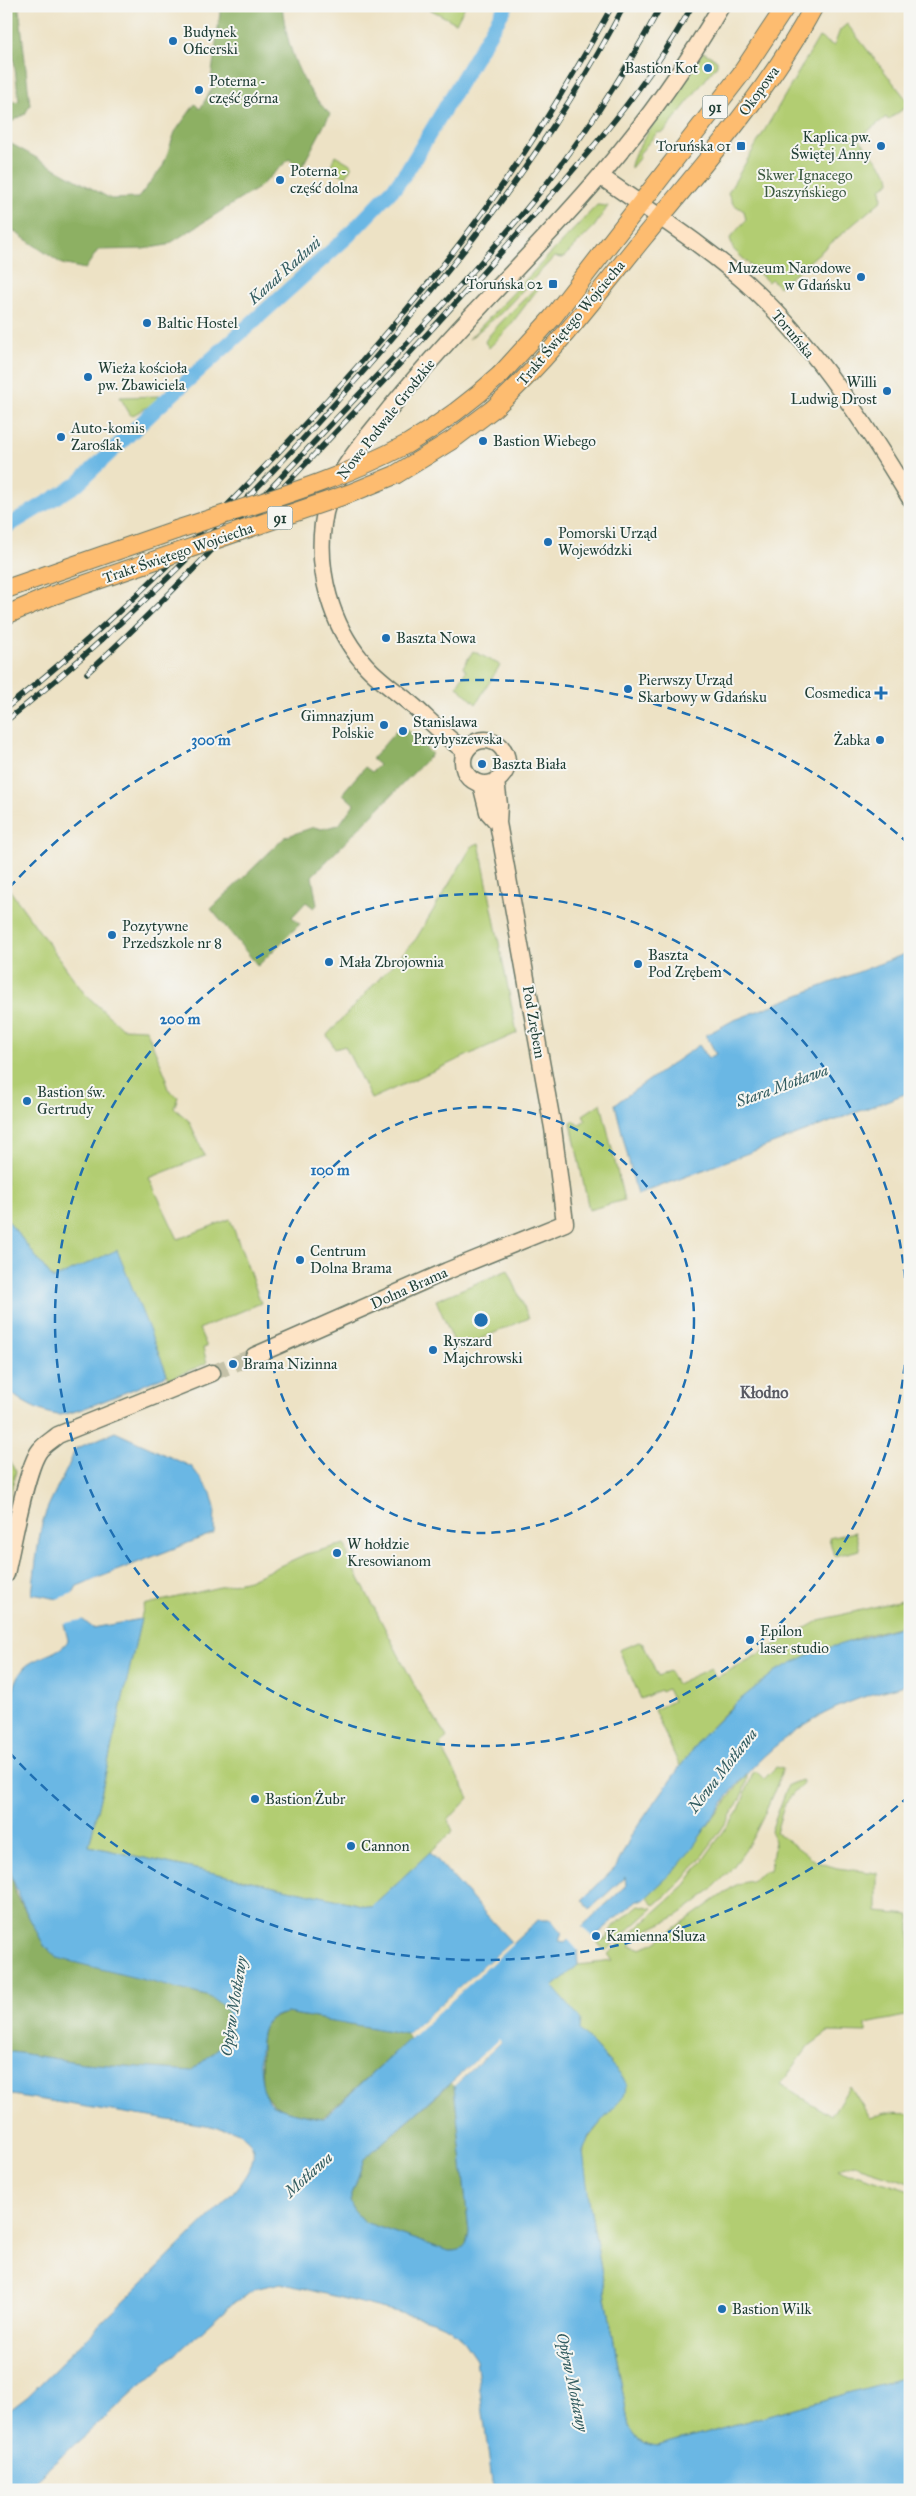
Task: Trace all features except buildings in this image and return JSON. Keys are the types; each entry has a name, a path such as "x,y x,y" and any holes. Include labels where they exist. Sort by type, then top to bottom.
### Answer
{"main road":[{"name":"Okopowa","path":"639,204 741,74 786,6"},
{"name":"Okopowa","path":"659,218 775,69 814,6"},
{"name":"Trakt Świętego Wojciecha","path":"6,588 351,470 407,444 444,420 501,374 552,318 639,204"},
{"name":"Trakt Świętego Wojciecha","path":"6,615 52,596 351,493 395,475 452,440 510,394 542,361 659,218"}],"street":[{"name":"Nowe Podwale Grodzkie","path":"468,748 431,724 419,711 401,697 363,662 344,635 332,608 322,562 323,524 327,503 334,484 350,459 404,392 600,176 662,100 721,6"},
{"path":"600,176 639,204"},
{"name":"Toruńska","path":"639,204 754,290 778,313 844,396 875,440 910,498"},
{"path":"483,740 490,740 501,747 507,760 507,766 488,783 474,782 464,772 462,765 468,748 483,740"},
{"name":"Pod Zrębem","path":"488,783 488,812 498,823 553,1128 565,1223"},
{"name":"Dolna Brama","path":"254,1356 446,1271 565,1223"},
{"path":"6,1574 30,1471 39,1450 58,1435 212,1374"}],"green space":[{"path":"7,6 19,6 30,105 25,114 6,125 6,103 19,101"},
{"path":"221,6 282,6 287,36 297,65 311,91 330,114 302,167 303,171 289,159 258,188 167,245 143,249 98,250 85,269 62,264 6,226 6,141 111,199 138,198 163,166 175,132 195,104 200,109 214,85 211,80"},
{"path":"424,6 465,6 456,23"},
{"name":"Skwer Ignacego Daszyńskiego","path":"847,24 910,104 888,120 886,117 859,138 889,175 890,182 881,188 882,200 779,287 771,279 768,282 733,249 730,238 746,220 744,211 733,204 728,193 819,37 834,46 840,30"},
{"path":"703,52 717,60 717,65 664,132 657,133 639,154 640,157 631,168 639,146"},
{"path":"335,155 352,165 346,177 330,168"},
{"path":"597,205 608,206 594,227 563,258 554,257 501,313 469,339"},
{"path":"535,288 537,290 506,331 489,348 485,342 487,338"},
{"path":"162,396 153,404 131,416 120,397"},
{"path":"473,651 500,665 476,704 457,686 466,671 463,667"},
{"path":"407,729 432,754 312,876 317,905 314,908 306,902 292,917 300,924 258,966 211,909 285,837 314,827 321,829 339,825 354,804 343,794 345,790 365,767 372,772 379,765 372,759 397,730 403,732"},
{"path":"479,843 517,1033 371,1099 345,1046 335,1049 327,1035 416,939 472,846"},
{"path":"6,885 84,993 122,1028 146,1029 167,1079 165,1080 168,1089 178,1097 174,1108 189,1121 205,1156 149,1178 178,1239 230,1219 261,1303 199,1329 207,1347 203,1348 207,1363 169,1379 125,1273 53,1279 6,1218"},
{"path":"601,1103 624,1200 589,1210 571,1123 574,1121 578,1125 586,1120 583,1115"},
{"path":"508,1270 529,1318 457,1349 436,1300"},
{"path":"6,1457 16,1471 6,1511"},
{"path":"855,1532 860,1550 834,1556 829,1538"},
{"path":"345,1544 349,1559 420,1696 447,1737 440,1745 469,1798 448,1820 453,1831 371,1907 89,1846 144,1605 249,1580 306,1554"},
{"path":"907,1599 910,1624 863,1636 776,1671 729,1709 700,1739 680,1767 654,1710 673,1701 667,1689 661,1692 660,1690 641,1699 619,1650 639,1642 643,1644 658,1676 669,1671 676,1684 711,1668 716,1678 820,1620"},
{"path":"776,1767 783,1769 765,1813 746,1849 734,1865 704,1896 677,1916 642,1934 630,1946 640,1948 654,1943 737,1884 751,1881 764,1871 770,1871 775,1841 771,1831 788,1785 801,1780 803,1783 785,1803 776,1832 817,1862 837,1868 877,1873 877,1912 910,1915 910,2015 866,2024 866,2033 828,2032 809,2046 781,2084 831,2116 850,2086 870,2118 886,2113 910,2114 910,2183 854,2165 838,2169 847,2174 859,2175 910,2191 910,2376 657,2446 640,2441 629,2427 583,2167 584,2144 601,2122 622,2076 580,2030 553,1987 578,1965 613,1961 608,1954 685,1885 739,1810 753,1773 756,1771 764,1779"},
{"path":"747,1774 746,1784 741,1797 723,1828 684,1879 655,1905 647,1896 674,1870"},
{"path":"6,1857 16,1894 45,1947 52,1953 213,1998 225,2008 231,2018 231,2028 219,2046 192,2071 83,2063 6,2051"},
{"path":"639,1905 653,1908 605,1951 597,1941 607,1939 612,1928"},
{"path":"287,2013 407,2034 410,2039 322,2118 295,2113 278,2107 271,2102 262,2087 261,2039 264,2027 271,2018"},
{"path":"451,2083 454,2086 469,2232 466,2245 461,2250 448,2251 364,2222 353,2210 350,2200 364,2159"}],"water":[{"name":"Stara Motława","path":"910,952 910,1092 637,1195 615,1104 699,1045 708,1058 716,1054 706,1035 732,1021"},
{"path":"6,1218 53,1279 117,1250 167,1374 93,1405 58,1415 30,1406 6,1388"},
{"path":"115,1432 192,1467 211,1493 215,1508 214,1533 77,1586 73,1593 83,1620 93,1628 141,1619 89,1846 371,1907 430,1852 511,1942 407,2034 287,2013 270,2019 263,2029 260,2050 261,2075 265,2096 273,2105 304,2115 324,2118 538,1920 551,1920 562,1933 559,1941 565,1942 626,1886 625,1877 590,1909 582,1900 616,1867 632,1834 700,1739 737,1702 776,1671 814,1652 910,1624 910,1684 836,1708 793,1732 774,1747 737,1785 674,1871 644,1900 637,1900 577,1952 578,1965 553,1987 581,2020 580,2030 622,2076 627,2085 624,2096 589,2136 583,2152 590,2207 629,2427 637,2438 644,2443 657,2446 910,2376 910,2490 493,2490 476,2359 463,2340 449,2328 433,2321 281,2283 258,2288 233,2303 24,2490 6,2490 6,2413 27,2397 226,2200 247,2172 252,2162 253,2153 251,2144 244,2136 231,2130 6,2094 6,2051 83,2063 192,2071 224,2043 231,2030 231,2024 225,2009 217,2001 207,1996 58,1958 45,1947 16,1890 11,1874 7,1843 9,1827 6,1823 5,1765 11,1699 16,1681 24,1668 34,1661 55,1652 68,1640 58,1599 32,1594 42,1524 75,1449","holes":["499,2040 501,2042 454,2086 469,2232 466,2244 461,2249 448,2251 364,2222 353,2210 350,2200 364,2159"]}],"pier":[{"path":"76,1592 86,1619 61,1624 54,1600"},
{"path":"580,1924 595,1940 580,1953 566,1937"},
{"path":"511,1942 513,1944 410,2039 409,2037 425,2022 408,2036 407,2034"},
{"path":"499,2039 501,2042 454,2086 451,2083"}],"waterway":[{"name":"Kanał Raduni","path":"6,527 76,485 155,410 347,237 395,187 409,168 506,6"}],"tunnel":[{"path":"212,1373 254,1356"}],"railway":[{"path":"6,708 102,627 192,541 285,445 388,332 452,253 512,171 564,90 612,6"},
{"path":"6,721 46,689 159,587 300,442 391,340 476,235 517,180 591,66 624,6"},
{"path":"87,673 150,613 242,519 484,259 532,202 585,132 617,82 661,6"},
{"path":"234,539 417,345 571,173 635,93 692,6"}],"place":[{"name":"Budynek Oficerski","path":"173,41"},
{"name":"Bastion Kot","path":"708,68"},
{"name":"Poterna - część górna","path":"199,90"},
{"name":"Toruńska 01","path":"741,146"},
{"name":"Kaplica pw. Świętej Anny","path":"881,146"},
{"name":"Poterna - część dolna","path":"280,180"},
{"name":"Muzeum Narodowe w Gdańsku","path":"861,277"},
{"name":"Toruńska 02","path":"553,284"},
{"name":"Baltic Hostel","path":"147,323"},
{"name":"Wieża kościoła pw. Zbawiciela","path":"88,377"},
{"name":"Willi Ludwig Drost","path":"887,391"},
{"name":"Auto-komis Zaroślak","path":"61,437"},
{"name":"Bastion Wiebego","path":"483,441"},
{"name":"Pomorski Urząd Wojewódzki","path":"548,542"},
{"name":"Baszta Nowa","path":"386,638"},
{"name":"Pierwszy Urząd Skarbowy w Gdańsku","path":"628,689"},
{"name":"Cosmedica","path":"881,693"},
{"name":"Gimnazjum Polskie","path":"384,725"},
{"name":"Stanislawa Przybyszewska","path":"403,731"},
{"name":"Żabka","path":"880,740"},
{"name":"Baszta Biała","path":"482,764"},
{"name":"Pozytywne Przedszkole nr 8","path":"112,935"},
{"name":"Mała Zbrojownia","path":"329,962"},
{"name":"Baszta Pod Zrębem","path":"638,964"},
{"name":"Bastion św. Gertrudy","path":"27,1101"},
{"name":"Centrum Dolna Brama","path":"300,1260"},
{"name":"Ryszard Majchrowski","path":"433,1350"},
{"name":"Brama Nizinna","path":"233,1364"},
{"name":"W hołdzie Kresowianom","path":"337,1553"},
{"name":"Epilon laser studio","path":"750,1640"},
{"name":"Bastion Żubr","path":"255,1799"},
{"name":"Cannon","path":"351,1846"},
{"name":"Kamienna Śluza","path":"596,1936"},
{"name":"Bastion Wilk","path":"722,2309"}],"district":[{"name":"Kłodno","path":"764,1392"}],"water label":[{"name":"Nowa Motława","path":"722,1770"},
{"name":"Opływ Motławy","path":"233,2006"},
{"name":"Motława","path":"308,2174"},
{"name":"Opływ Motławy","path":"573,2382"}]}
